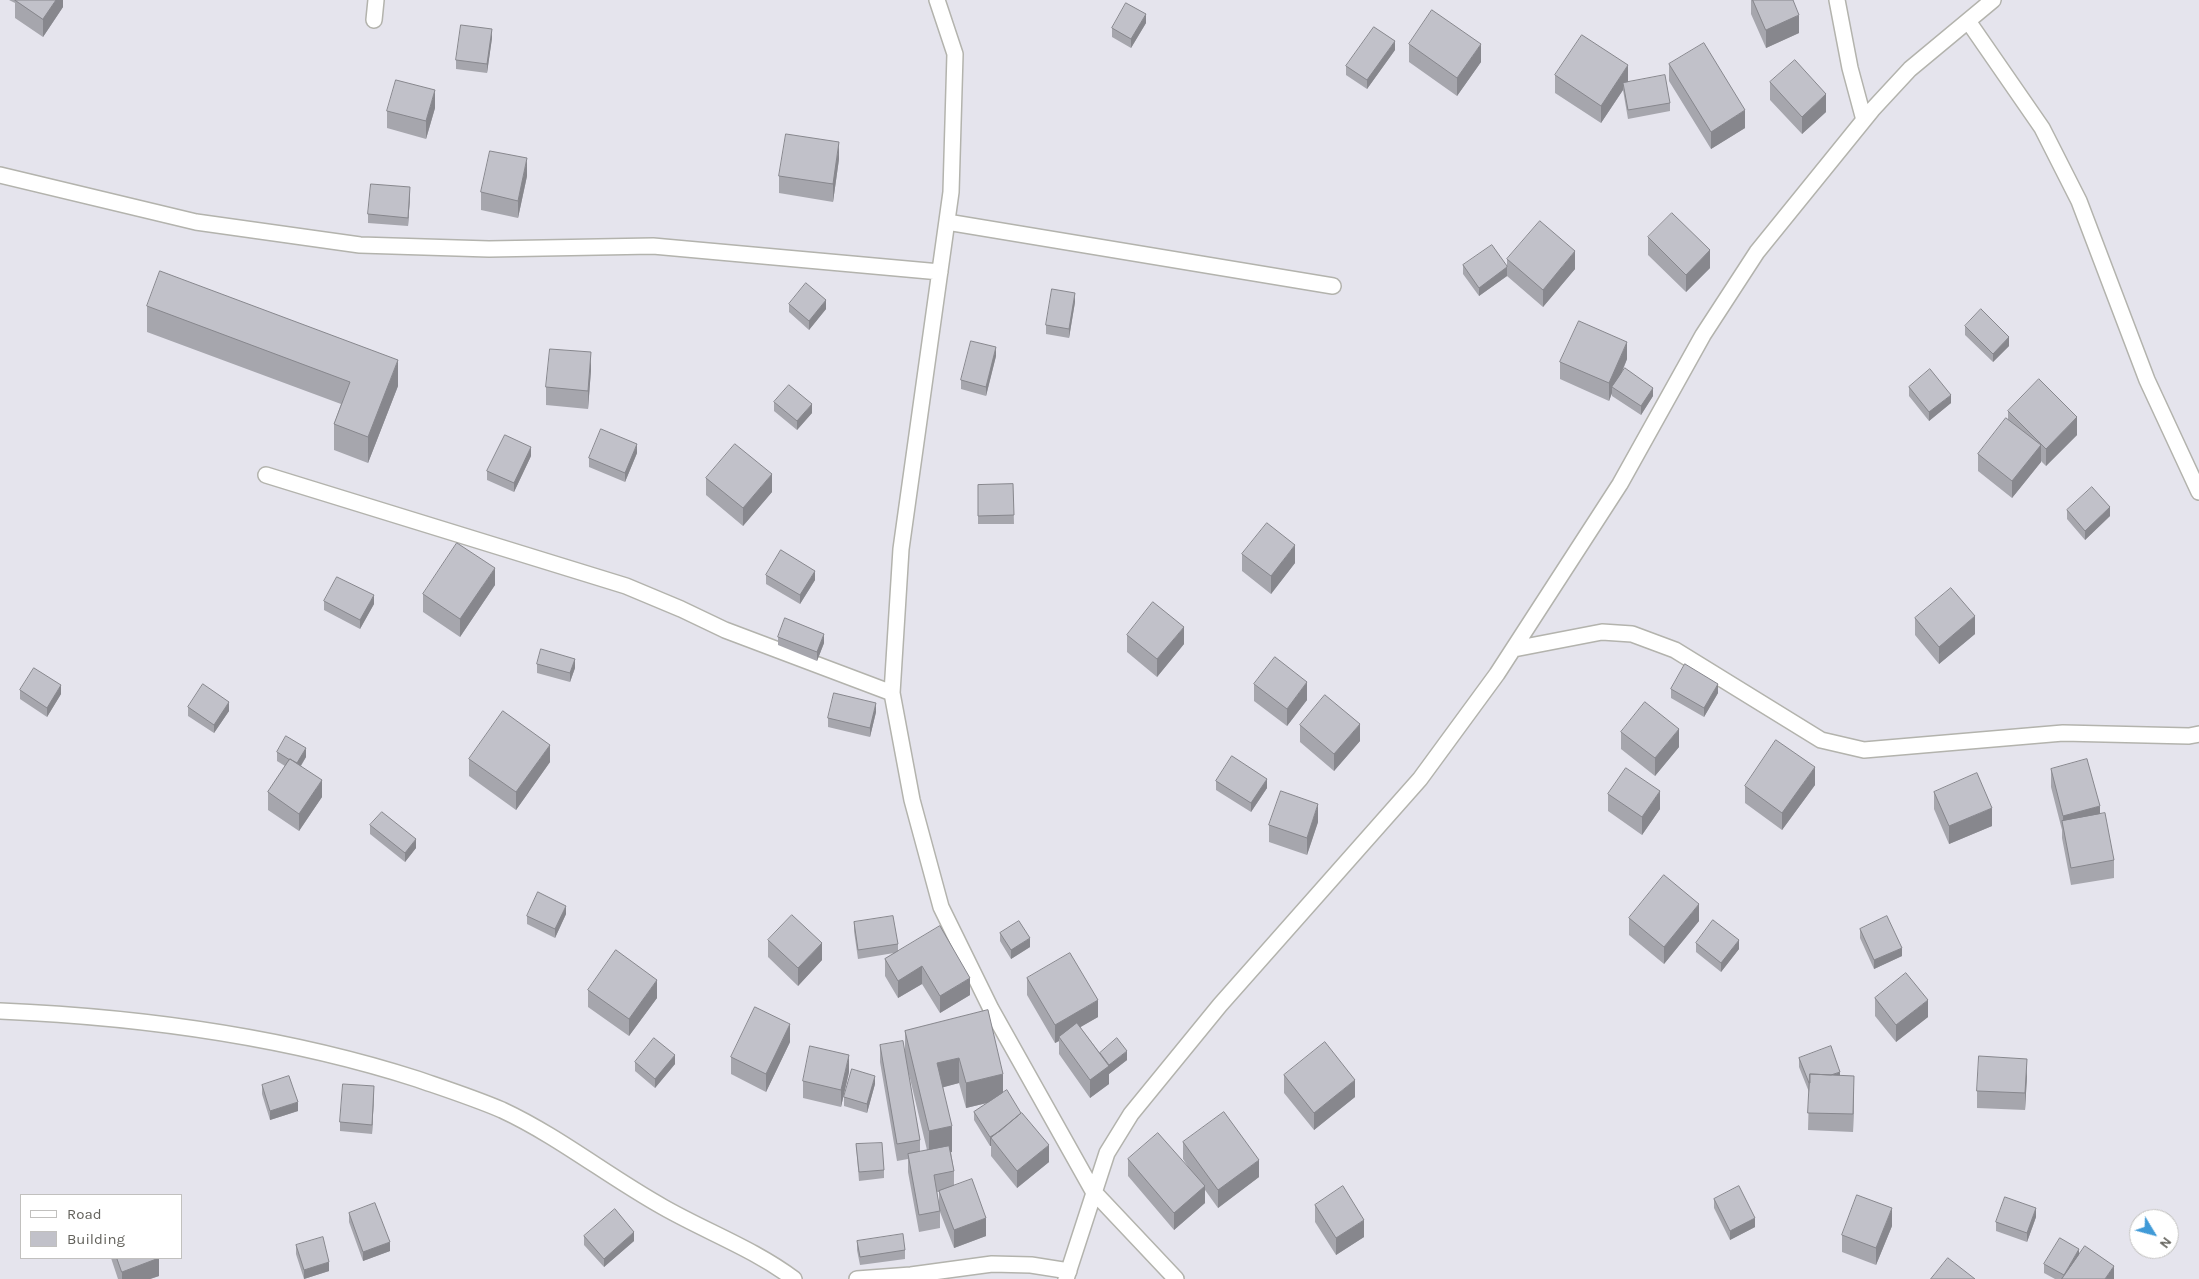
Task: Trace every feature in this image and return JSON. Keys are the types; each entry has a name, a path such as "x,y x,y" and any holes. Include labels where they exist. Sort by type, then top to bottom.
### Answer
{"street":[{"path":"374,20 376,0"},
{"path":"937,0 955,54 951,192 901,549 892,693 912,800 941,907 991,1009 1093,1191 1176,1279"},
{"path":"1837,0 1850,68 1864,120"},
{"path":"857,1279 911,1276 992,1264 1031,1265 1067,1275 1080,1240 1093,1191 1107,1154 1131,1114 1220,1005 1420,778 1514,649 1620,484 1703,335 1757,252 1864,120 1910,70 1993,0"},
{"path":"1968,21 2042,128 2079,200 2147,380 2199,492"},
{"path":"0,175 196,222 360,245 489,249 653,246 940,272"},
{"path":"947,222 1333,286"},
{"path":"266,475 626,586 725,630 892,693"},
{"path":"1514,649 1602,632 1632,634 1675,650 1821,740 1864,750 2063,733 2189,736 2199,734"},
{"path":"0,1011 75,1014 196,1029 304,1048 381,1067 459,1093 503,1111 663,1207 740,1246 794,1279"}],"building":[{"path":"15,0 56,0 43,19"},
{"path":"1753,0 1793,0 1799,15 1766,30"},
{"path":"1126,3 1146,14 1131,39 1112,28"},
{"path":"1432,10 1481,44 1457,78 1409,44"},
{"path":"461,25 492,29 487,64 456,60"},
{"path":"1374,27 1395,41 1367,80 1346,66"},
{"path":"1582,35 1628,65 1601,106 1555,75"},
{"path":"1704,43 1745,110 1711,132 1669,64"},
{"path":"1795,60 1826,94 1802,117 1770,82"},
{"path":"1665,75 1670,103 1628,110 1623,83"},
{"path":"396,80 435,90 426,121 387,111"},
{"path":"786,134 839,142 833,184 779,176"},
{"path":"490,151 527,158 518,201 481,192"},
{"path":"371,184 410,187 408,218 368,214"},
{"path":"1672,213 1710,250 1686,275 1648,237"},
{"path":"1540,221 1575,251 1543,290 1507,259"},
{"path":"1492,245 1507,267 1479,288 1463,265"},
{"path":"160,271 398,360 368,437 334,424 350,382 147,306"},
{"path":"806,283 826,300 809,321 789,304"},
{"path":"1052,289 1075,293 1069,329 1046,325"},
{"path":"1981,309 2009,337 1993,354 1965,326"},
{"path":"1579,321 1627,342 1609,383 1560,362"},
{"path":"971,341 996,347 986,387 961,380"},
{"path":"550,349 591,352 588,391 546,387"},
{"path":"1625,368 1653,388 1641,406 1612,387"},
{"path":"1930,369 1951,395 1929,412 1909,387"},
{"path":"2039,379 2077,417 2046,449 2008,411"},
{"path":"789,385 812,404 797,421 774,402"},
{"path":"2006,418 2041,445 2012,481 1978,454"},
{"path":"601,429 637,444 625,473 589,458"},
{"path":"505,435 531,447 514,483 487,471"},
{"path":"735,444 772,474 743,508 706,478"},
{"path":"1013,484 1014,515 978,516 978,485"},
{"path":"2092,487 2110,507 2085,531 2067,510"},
{"path":"1267,523 1295,545 1271,576 1242,554"},
{"path":"457,543 495,568 460,619 423,594"},
{"path":"781,550 815,571 800,595 766,575"},
{"path":"337,577 374,595 360,620 324,601"},
{"path":"1951,588 1975,616 1939,647 1915,618"},
{"path":"1153,602 1184,627 1157,659 1127,635"},
{"path":"785,618 824,634 817,652 778,637"},
{"path":"541,649 575,659 570,673 537,664"},
{"path":"1275,657 1307,682 1287,709 1254,684"},
{"path":"1685,664 1718,684 1704,708 1671,689"},
{"path":"34,668 61,685 47,708 20,690"},
{"path":"203,684 229,702 214,725 188,707"},
{"path":"834,693 876,703 870,728 828,718"},
{"path":"1325,695 1360,724 1334,754 1300,725"},
{"path":"1645,702 1679,729 1655,758 1621,732"},
{"path":"503,711 550,745 516,792 469,759"},
{"path":"286,736 306,748 297,763 277,752"},
{"path":"1776,740 1815,767 1782,813 1745,786"},
{"path":"1232,756 1267,779 1251,803 1216,781"},
{"path":"290,759 322,780 299,814 268,792"},
{"path":"2087,759 2100,806 2063,816 2051,769"},
{"path":"1626,768 1660,791 1642,817 1608,794"},
{"path":"1977,773 1992,808 1949,826 1934,792"},
{"path":"1281,791 1318,804 1307,838 1269,825"},
{"path":"382,812 416,839 405,853 370,825"},
{"path":"2105,813 2114,860 2071,868 2062,821"},
{"path":"1664,875 1699,904 1664,947 1629,918"},
{"path":"538,892 566,906 555,929 527,916"},
{"path":"792,915 822,943 798,968 768,940"},
{"path":"893,916 898,944 858,950 854,922"},
{"path":"1887,916 1902,948 1874,960 1860,929"},
{"path":"1713,920 1739,940 1721,963 1696,943"},
{"path":"1019,921 1030,938 1011,950 1000,933"},
{"path":"940,926 970,978 940,996 922,966 898,981 885,959"},
{"path":"616,950 657,980 629,1019 588,990"},
{"path":"1070,953 1098,1000 1055,1025 1027,978"},
{"path":"1906,973 1928,1000 1896,1025 1875,998"},
{"path":"755,1007 790,1024 766,1074 731,1057"},
{"path":"988,1010 1003,1074 966,1083 959,1058 937,1063 952,1126 929,1131 905,1031"},
{"path":"1077,1023 1109,1066 1090,1080 1059,1037"},
{"path":"654,1038 675,1055 655,1079 635,1062"},
{"path":"1117,1038 1127,1051 1109,1065 1100,1053"},
{"path":"903,1041 920,1140 897,1144 880,1045"},
{"path":"1325,1042 1355,1080 1314,1113 1284,1075"},
{"path":"810,1046 849,1055 841,1090 803,1081"},
{"path":"1831,1046 1840,1072 1831,1075 1810,1074 1809,1083 1799,1058"},
{"path":"1979,1056 2027,1059 2025,1093 1977,1091"},
{"path":"852,1069 875,1076 867,1104 844,1097"},
{"path":"1810,1074 1854,1076 1853,1114 1808,1113"},
{"path":"289,1076 298,1102 270,1111 262,1085"},
{"path":"343,1084 374,1086 372,1125 340,1122"},
{"path":"1007,1090 1021,1113 990,1137 974,1112"},
{"path":"1224,1112 1259,1160 1218,1190 1183,1142"},
{"path":"1022,1113 1049,1145 1017,1171 991,1138"},
{"path":"1158,1133 1205,1186 1174,1213 1128,1159"},
{"path":"882,1143 884,1170 859,1172 856,1144"},
{"path":"949,1146 954,1171 934,1175 940,1211 919,1215 908,1154"},
{"path":"972,1179 986,1218 954,1230 939,1191"},
{"path":"1343,1186 1364,1220 1336,1238 1315,1205"},
{"path":"1739,1186 1755,1218 1730,1231 1714,1199"},
{"path":"1857,1195 1892,1208 1876,1248 1842,1235"},
{"path":"2005,1197 2036,1208 2027,1233 1996,1222"},
{"path":"375,1203 390,1242 363,1252 349,1213"},
{"path":"615,1209 634,1232 604,1259 584,1236"},
{"path":"903,1234 905,1250 860,1257 857,1241"},
{"path":"323,1237 329,1262 304,1270 296,1245"},
{"path":"2060,1238 2079,1249 2064,1275 2044,1264"},
{"path":"2085,1246 2114,1266 2105,1279 2062,1279"},
{"path":"1948,1258 1975,1279 1931,1279"},
{"path":"117,1259 156,1259 122,1272"}]}
